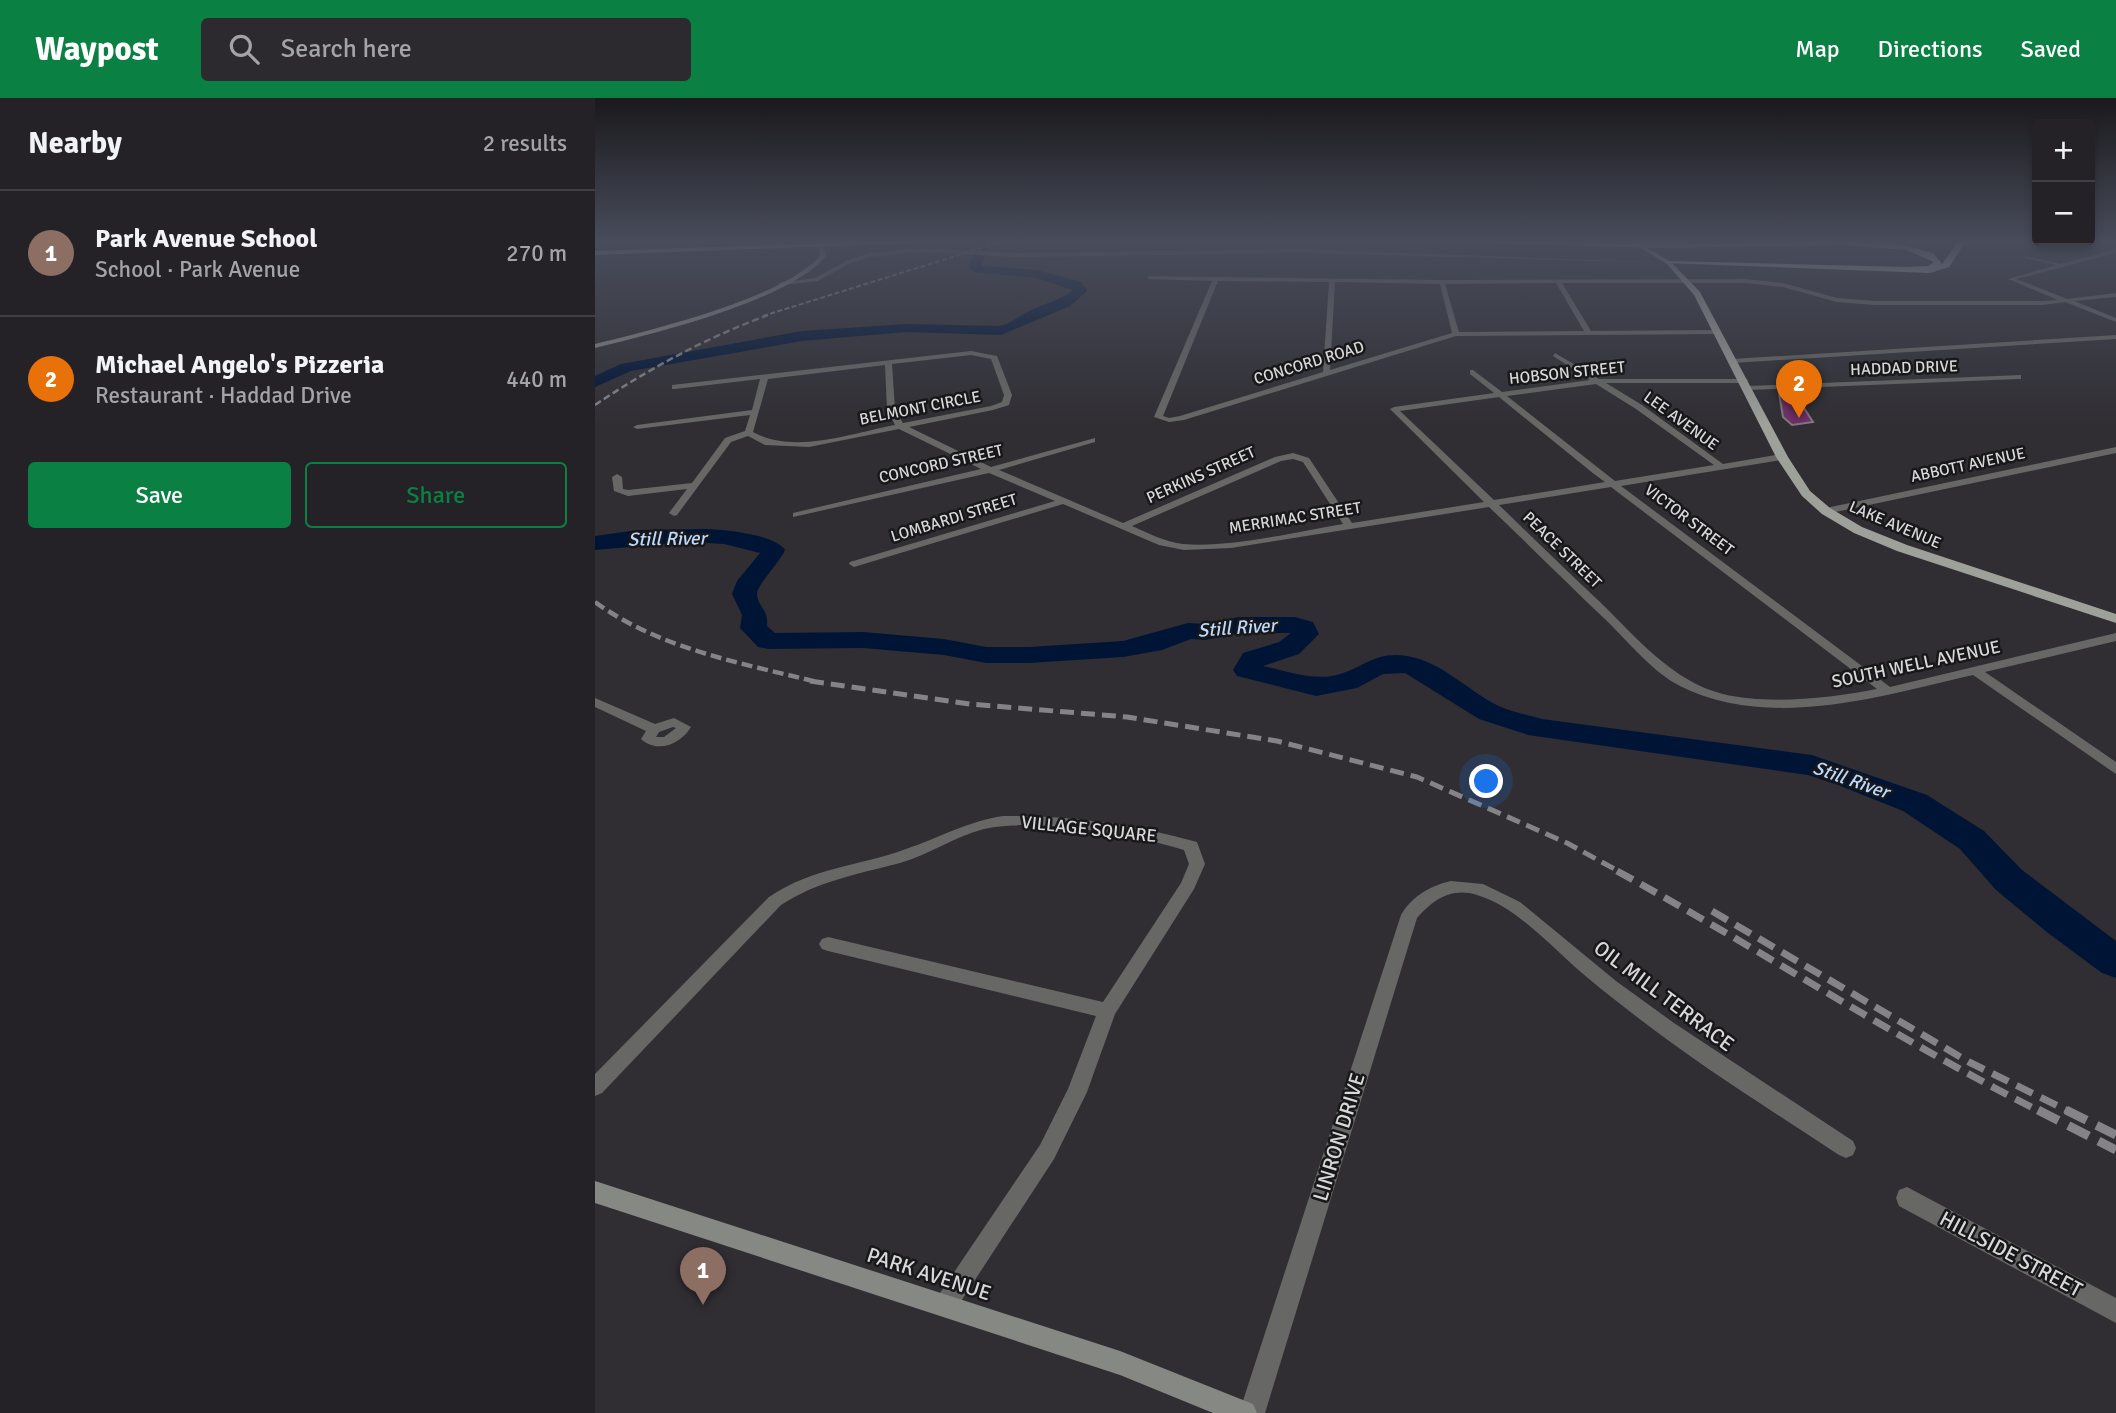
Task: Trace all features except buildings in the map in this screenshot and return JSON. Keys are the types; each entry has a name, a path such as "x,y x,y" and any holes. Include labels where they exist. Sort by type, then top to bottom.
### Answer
{"main road":[{"path":"595,346 695,320 738,301"},
{"name":"LAKE AVENUE","path":"1699,301 1746,384 1782,457 1806,493 1826,511 1858,530 1902,548 2116,619"},
{"name":"PARK AVENUE","path":"595,1192 946,1304 1120,1363 1244,1413"}],"street":[{"name":"CONCORD ROAD","path":"1207,301 1158,417 1162,420 1181,418 1456,334 1717,332"},
{"path":"1326,372 1331,301"},
{"path":"1447,301 1456,334"},
{"path":"1570,301 1589,333"},
{"path":"1849,301 2072,301"},
{"path":"2068,302 2116,320"},
{"path":"1732,361 2116,337"},
{"name":"BELMONT CIRCLE","path":"675,387 987,354 994,358 1008,395 1006,403 993,408 809,444 786,446 765,442 749,433"},
{"name":"LEE AVENUE","path":"1555,355 1719,465"},
{"path":"888,363 891,410 900,426"},
{"name":"VICTOR STREET","path":"1473,372 1888,691"},
{"path":"674,513 728,440 749,433 765,376"},
{"name":"HADDAD DRIVE","path":"1746,384 2018,377"},
{"name":"HOBSON STREET","path":"1394,409 1599,382 1746,384"},
{"name":"PEACE STREET","path":"1394,409 1648,655 1682,682 1720,698"},
{"path":"637,427 753,412"},
{"name":"MERRIMAC STREET","path":"900,426 990,470 1163,543 1208,548 1782,457"},
{"name":"CONCORD STREET","path":"796,515 990,470 1091,440"},
{"name":"ABBOTT AVENUE","path":"1826,511 2116,450"},
{"name":"PERKINS STREET","path":"1124,526 1278,459 1293,456 1306,460 1349,525"},
{"path":"617,477 619,491 628,493 696,485"},
{"name":"LOMBARDI STREET","path":"854,564 1064,502"},
{"name":"SOUTH WELL AVENUE","path":"1720,698 1770,704 1835,701 2116,637"},
{"path":"1974,670 2116,769"},
{"path":"595,702 654,729"},
{"name":"VILLAGE SQUARE","path":"595,1087 775,901 796,885 825,873 917,852 949,834 988,823 1030,821 1164,837 1191,846 1197,864 1188,885 1107,1011 1077,1091 1047,1152 946,1304"},
{"name":"OIL MILL TERRACE","path":"1454,886 1485,891 1513,907 1609,986 1698,1052 1846,1148"},
{"name":"LINRON DRIVE","path":"1252,1413 1409,915 1427,894 1454,886"},
{"path":"828,944 1107,1011"},
{"name":"HILLSIDE STREET","path":"1907,1198 2116,1311"}],"waterway":[{"name":"Still River","path":"595,382 627,367 802,336 906,328 1001,331 1019,325 1033,314 1067,301"},
{"name":"Still River","path":"595,543 611,543 638,537 707,536 741,540 773,550 769,560 746,586 745,594 755,615 753,628 768,641 863,640 944,647 986,655 1029,655 1123,649 1152,644 1188,631 1205,632 1239,625 1295,625 1304,628 1306,634 1289,648 1253,659 1247,670 1316,687 1347,682 1374,667 1394,663 1410,665 1426,671 1490,713 1539,728 1812,765 1915,803 1972,840 2009,880 2061,923 2116,962"}],"railway":[{"path":"763,316 810,301"},
{"path":"595,405 679,355 768,315"},
{"path":"595,602 646,632 674,643 730,661 817,682"},
{"path":"810,681 970,704 1127,717 1277,741 1417,777 1567,843 1620,872"},
{"path":"1617,871 1934,1055 2041,1112"},
{"path":"1712,911 1969,1062 2070,1112"},
{"path":"2038,1110 2116,1150"},
{"path":"2066,1110 2070,1112"},
{"path":"2070,1112 2116,1135"}],"place":[{"name":"Michael Angelo's Pizzeria","path":"1799,418"},
{"name":"Park Avenue School","path":"703,1305"}]}
